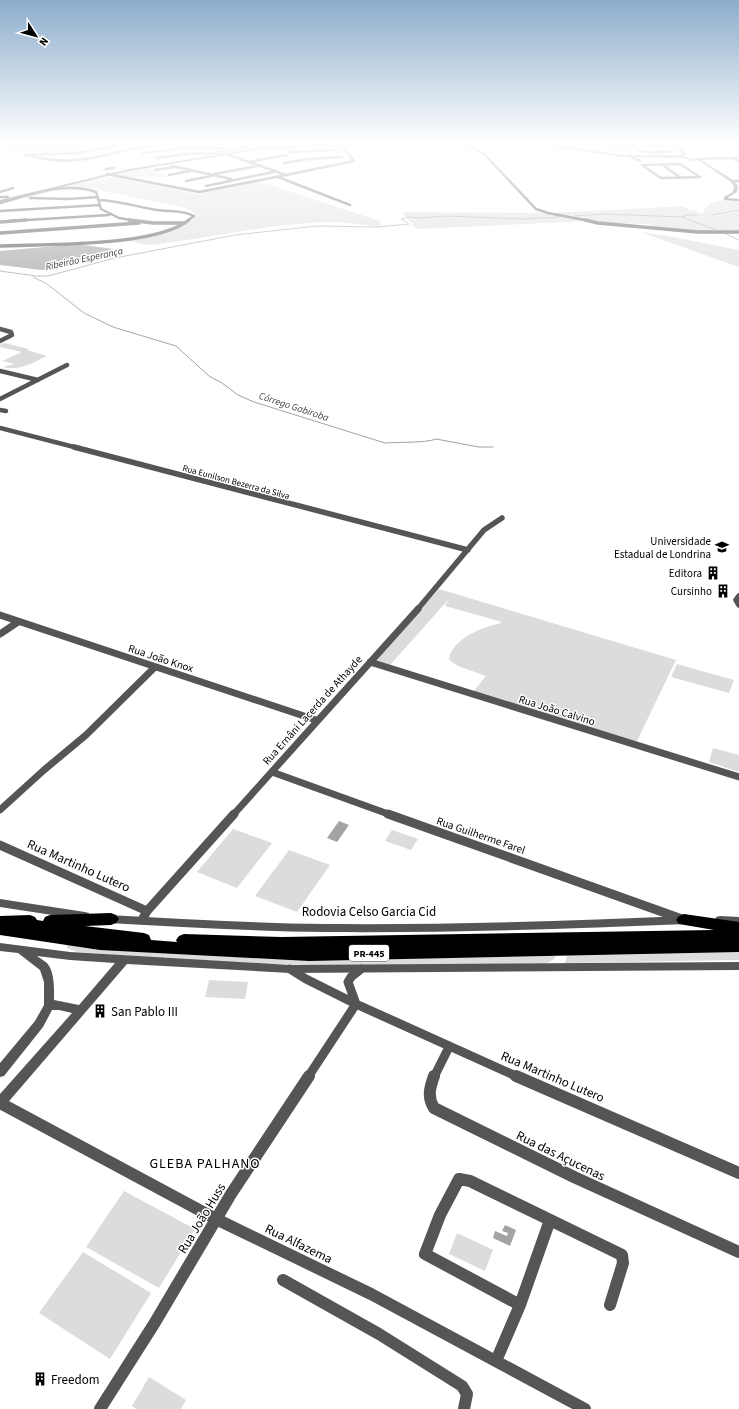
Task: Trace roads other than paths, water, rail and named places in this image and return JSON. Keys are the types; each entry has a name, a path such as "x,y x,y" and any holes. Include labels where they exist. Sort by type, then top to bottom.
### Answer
{"highway":[{"path":"0,922 111,920"},
{"path":"684,920 739,928"},
{"name":"PR-445","path":"0,922 146,939 282,943 739,936"},
{"name":"PR-445","path":"0,929 100,944 308,955 739,946"},
{"path":"718,946 739,950"}],"street":[{"path":"0,211 50,208"},
{"path":"101,208 101,210 109,215 123,219 144,222 187,223"},
{"path":"0,246 134,238 166,232 187,223 194,216 192,214 145,208"},
{"path":"536,208 548,213 598,223 698,232 739,232"},
{"path":"28,209 28,219"},
{"path":"109,215 28,219 0,223 1,233 88,228 144,222"},
{"path":"88,228 90,234"},
{"path":"0,329 11,332 12,335 0,341"},
{"path":"0,399 67,365"},
{"path":"0,371 38,380"},
{"path":"0,410 6,411"},
{"name":"Rua Eunilson Bezerra da Silva","path":"0,428 468,550"},
{"name":"Rua Ernâni Lacerda de Athayde","path":"145,916 316,720 433,592 484,530 502,518"},
{"path":"739,596 736,600 739,604"},
{"name":"Rua João Knox","path":"0,615 316,720"},
{"path":"0,634 18,622"},
{"name":"Rua João Calvino","path":"370,662 739,777"},
{"path":"0,810 44,770 86,735 155,667"},
{"name":"Rua Guilherme Farel","path":"272,772 388,815 509,856 684,920"},
{"name":"Rua Martinho Lutero","path":"0,845 145,916"},
{"name":"Rodovia Celso Garcia Cid","path":"0,903 111,920 145,916 233,926 326,928 546,926 684,920 739,921"},
{"name":"PR-445","path":"0,947 70,956 290,969 739,966"},
{"path":"0,1072 40,1024 49,1005 49,982 44,967 20,950"},
{"path":"0,1103 125,959"},
{"path":"290,969 306,979 356,1004"},
{"path":"356,1004 348,982 351,977 361,969"},
{"name":"Rua Martinho Lutero","path":"356,1004 449,1047 739,1173"},
{"name":"Rua João Huss","path":"100,1409 231,1194 356,1004"},
{"path":"49,1005 60,1005 81,1010"},
{"name":"Rua das Açucenas","path":"449,1047 429,1089 429,1100 434,1108 574,1177 739,1252"},
{"name":"Rua Alfazema","path":"0,1103 216,1220 371,1294 585,1409"},
{"path":"520,1305 429,1258 425,1254 426,1248 453,1188 457,1181 461,1178 622,1255 623,1263 610,1305"},
{"path":"496,1361 520,1305 550,1220"},
{"path":"283,1280 379,1334 462,1386 466,1390 468,1397 464,1409"}],"water":[{"path":"84,245 113,249 114,252 53,269 41,270 0,265 0,251"},
{"path":"339,821 349,825 337,842 327,838"},
{"path":"505,1225 516,1230 510,1246 493,1238 495,1231 507,1236 508,1233 502,1231"}],"waterway":[{"name":"Ribeirão Esperança","path":"712,215 739,210"},
{"name":"Ribeirão Esperança","path":"575,216 604,214 682,217"},
{"name":"Ribeirão Esperança","path":"682,217 687,215 697,215"},
{"name":"Ribeirão Esperança","path":"0,271 36,276 48,276 115,258 235,235 317,226 377,227 409,224 401,219 409,217 418,218 446,216 522,219 560,217"},
{"path":"682,217 716,230"},
{"path":"724,233 739,240"},
{"name":"Córrego Gabiroba","path":"33,277 47,284 84,313 113,327 176,346 209,376 222,383 238,395 254,402 385,443 419,442 436,439 479,447 493,447"}],"place":[{"name":"Universidade Estadual de Londrina","path":"722,547"},
{"name":"Editora","path":"713,573"},
{"name":"Cursinho","path":"723,591"},
{"name":"San Pablo III","path":"100,1011"},
{"name":"Freedom","path":"40,1379"}],"district":[{"name":"GLEBA PALHANO","path":"205,1163"}]}
